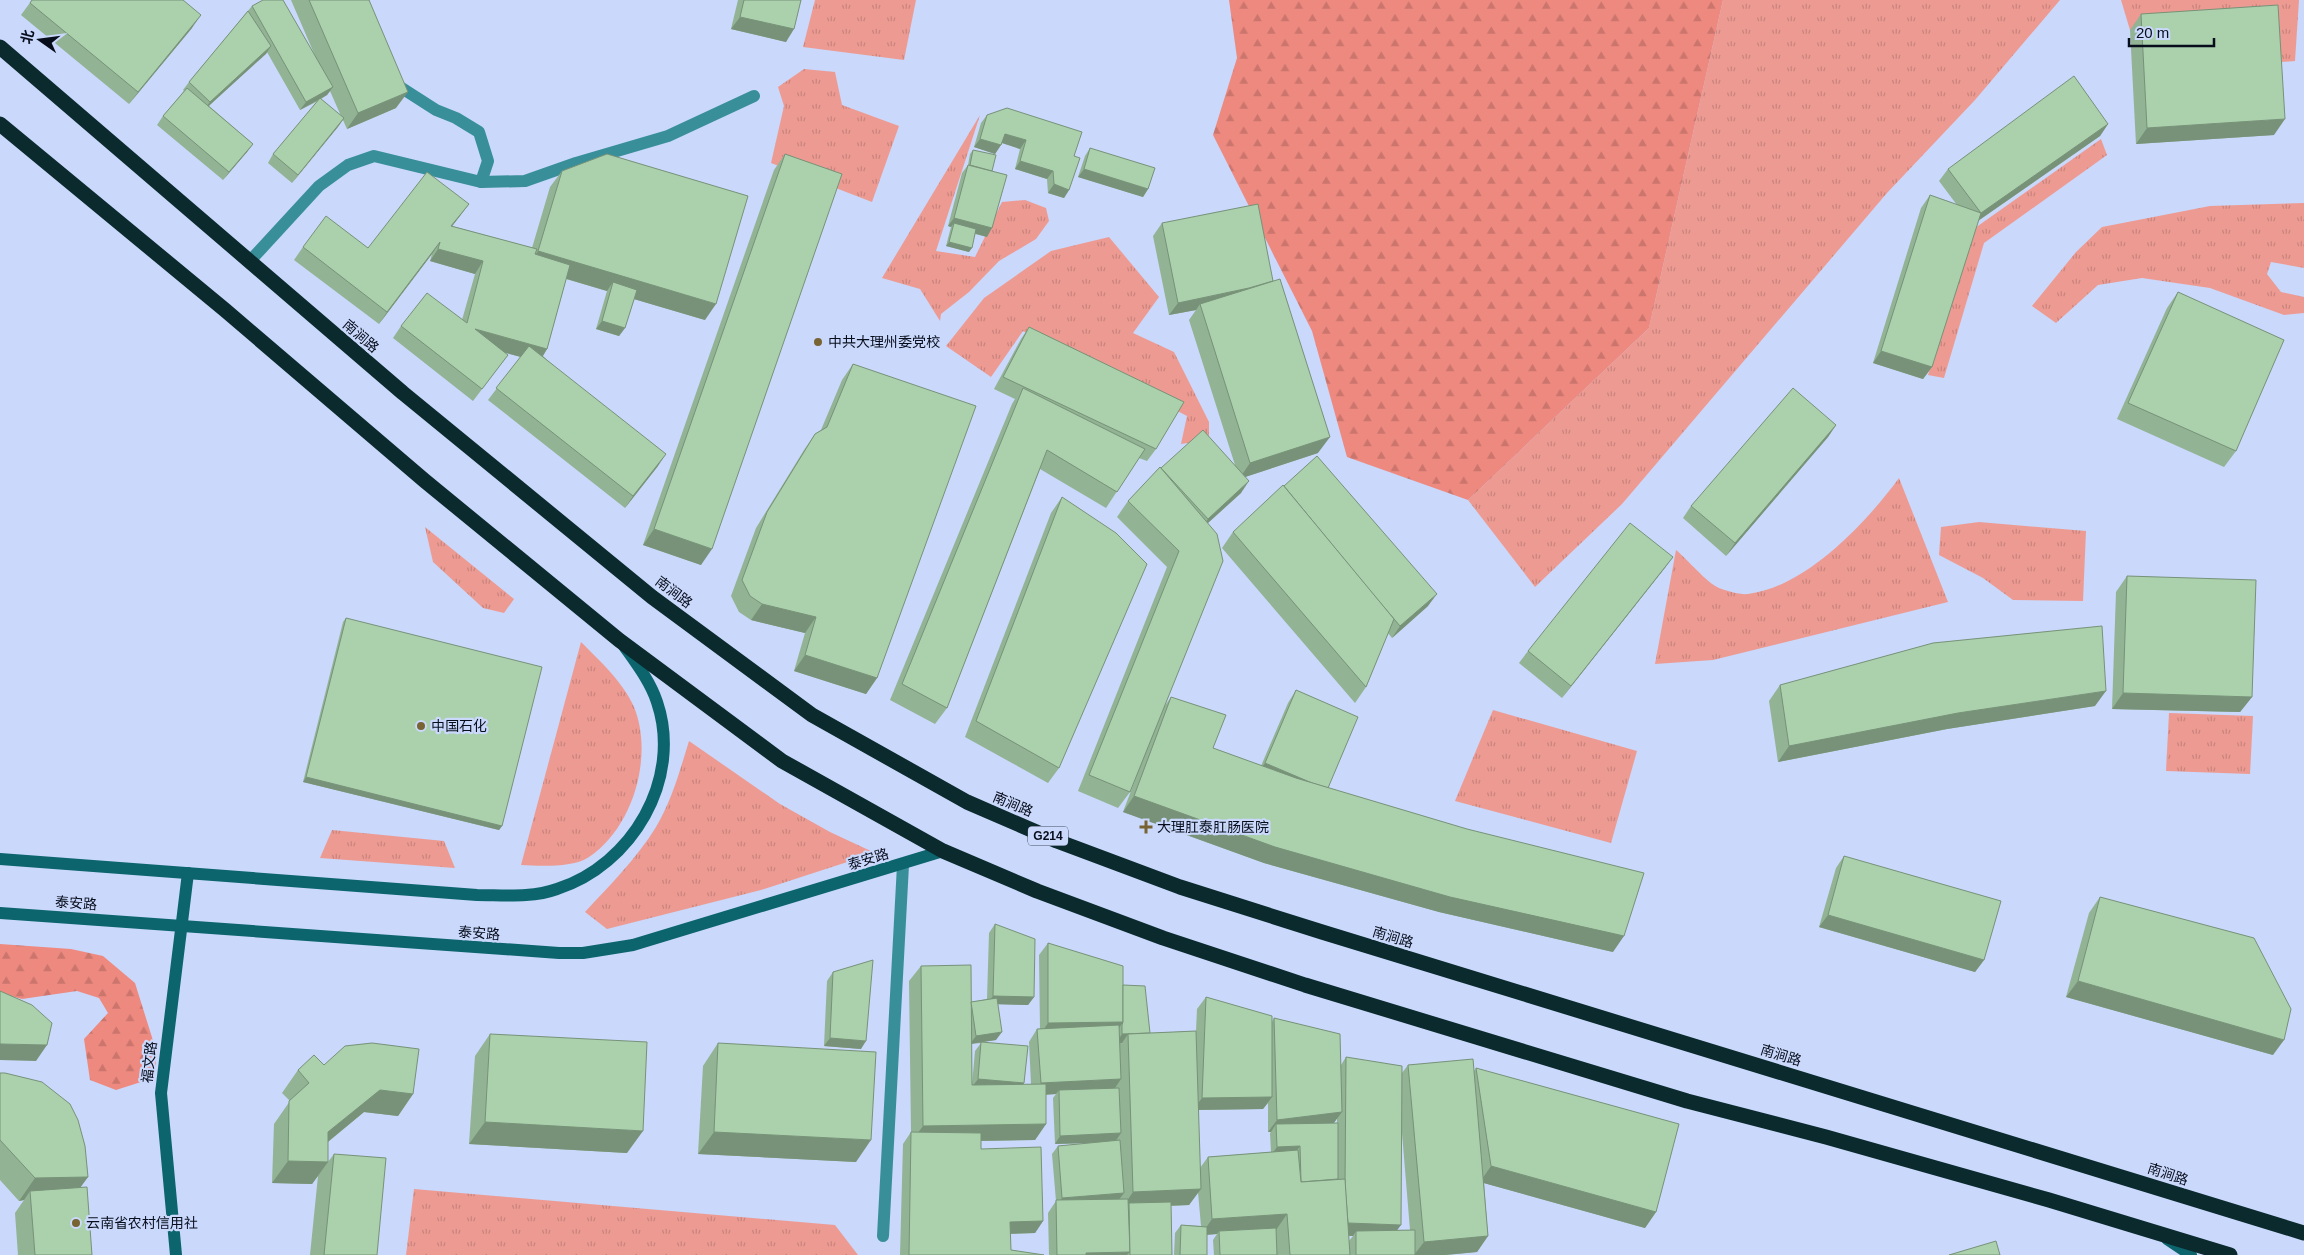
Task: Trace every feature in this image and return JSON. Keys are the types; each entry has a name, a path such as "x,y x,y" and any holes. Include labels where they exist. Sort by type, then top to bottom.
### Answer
{"highway":[{"name":"南涧路","path":"0,47 403,394 652,597 812,715 967,802 1057,840 1180,887 2304,1233"},
{"path":"0,124 225,310 425,481 619,640 782,761 943,851 1037,891 1163,938 1305,984 1687,1101 1826,1137 2155,1230 2230,1255"}],"main road":[{"path":"0,859 508,896 555,890 586,877 607,862 637,830 651,804 661,769 664,741 657,703 638,666 619,640"},
{"name":"泰安路","path":"0,913 559,953 583,953 633,945 903,865 943,851"},
{"name":"福文路","path":"176,1255 160,1093 188,873"},
{"path":"2155,1230 2191,1255"}],"street":[{"path":"388,69 397,85 436,110 456,118 479,132 488,161 481,182"},
{"path":"250,261 319,186 348,166 374,156 481,182 525,181 576,163 668,136 754,96"},
{"path":"883,1236 903,865"}],"green space":[{"path":"815,0 916,0 904,60 803,47"},
{"path":"1229,0 1723,0 1649,328 1468,500 1347,457 1312,331 1213,135 1237,58"},
{"path":"1723,0 2060,0 1975,100 1887,193 1622,504 1535,587 1468,500 1649,328"},
{"path":"2121,0 2299,0 2295,61 2269,63 2130,30"},
{"path":"804,69 835,72 842,105 899,126 872,202 771,163 784,106 778,87"},
{"path":"980,115 936,251 975,257 1002,202 1025,200 1046,208 1049,221 1036,239 999,261 969,292 941,314 940,321 920,289 882,278"},
{"path":"2101,139 2107,155 1984,243 1944,378 1928,375 1975,228"},
{"path":"2304,203 2304,268 2271,262 2267,274 2281,292 2304,297 2304,313 2284,315 2210,288 2142,278 2098,285 2056,323 2032,306 2076,252 2102,227 2210,206"},
{"path":"1109,237 1159,297 1133,333 1174,352 1209,422 1209,440 1181,444 1187,416 1023,331 991,377 946,346 984,298 1051,251"},
{"path":"1899,478 1948,602 1713,660 1655,664 1676,550 1703,576 1719,588 1745,594 1770,589 1813,566 1833,550 1870,514"},
{"path":"1979,522 2086,531 2083,601 2013,600 1983,578 1939,555 1941,527"},
{"path":"425,527 514,599 504,613 483,608 433,562"},
{"path":"581,642 617,680 634,707 640,726 642,747 636,790 628,810 617,828 604,844 589,857 582,861 565,865 521,865"},
{"path":"1493,710 1637,751 1611,843 1455,801"},
{"path":"2169,713 2253,716 2250,774 2166,771"},
{"path":"689,741 780,804 830,832 875,853 761,890 607,929 585,912 632,860 656,827 671,796"},
{"path":"332,830 444,841 455,868 320,858"},
{"path":"0,944 71,949 103,956 135,983 155,1047 156,1071 141,1082 116,1090 90,1080 84,1039 108,1013 99,998 77,991 22,999 0,993"},
{"path":"414,1189 835,1225 858,1255 406,1255"}],"building":[{"path":"32,0 183,0 201,15 138,92 30,3"},
{"path":"263,0 283,0 333,87 306,102 252,6"},
{"path":"309,0 369,0 408,92 358,113"},
{"path":"744,0 801,0 794,29 740,17"},
{"path":"2278,5 2285,119 2147,128 2141,14"},
{"path":"248,11 271,46 210,102 189,82"},
{"path":"2074,76 2108,124 1981,213 1948,169"},
{"path":"187,88 253,144 229,172 163,116"},
{"path":"320,98 344,118 298,175 273,154"},
{"path":"1007,108 1082,132 1074,156 1080,158 1069,190 1054,184 1053,171 1020,161 1026,140 1005,134 1001,145 980,139 987,115"},
{"path":"1090,148 1155,168 1148,189 1084,169"},
{"path":"973,150 996,155 992,171 970,165"},
{"path":"607,154 748,196 716,304 538,251 562,171"},
{"path":"785,154 842,174 712,549 654,529"},
{"path":"968,165 1007,175 992,228 954,218"},
{"path":"427,172 469,204 451,226 537,249 535,254 570,265 547,349 475,329 508,355 482,389 401,326 427,293 467,323 483,261 438,249 440,242 387,312 303,247 326,216 368,248"},
{"path":"1930,195 1981,213 1932,367 1881,351"},
{"path":"1258,204 1273,281 1178,303 1162,223"},
{"path":"954,223 976,229 972,248 949,242"},
{"path":"1280,279 1330,437 1250,463 1200,304"},
{"path":"613,282 637,290 625,328 602,321"},
{"path":"2178,292 2284,340 2236,451 2128,403"},
{"path":"1029,327 1184,402 1156,449 1003,377"},
{"path":"529,346 666,454 633,496 496,388"},
{"path":"853,364 976,406 877,678 805,655 816,617 762,604 750,596 742,580 767,512 815,434 827,427"},
{"path":"1023,388 1145,449 1117,492 1047,450 947,708 902,684"},
{"path":"1793,388 1836,425 1735,543 1691,506"},
{"path":"1203,430 1249,481 1208,519 1161,468"},
{"path":"1317,456 1437,594 1400,626 1284,486"},
{"path":"1160,467 1217,534 1223,561 1130,792 1089,775 1179,551 1128,501"},
{"path":"1283,485 1394,619 1366,687 1233,532"},
{"path":"1062,497 1116,533 1147,564 1059,768 976,721"},
{"path":"1630,523 1673,557 1571,686 1528,651"},
{"path":"2127,576 2256,580 2252,697 2123,693"},
{"name":"中国石化","path":"346,618 542,667 502,826 306,777"},
{"path":"2102,626 2106,691 1958,713 1789,746 1780,685 1933,643"},
{"path":"1296,690 1358,717 1328,788 1265,763"},
{"path":"1171,697 1226,715 1213,748 1296,778 1467,829 1644,873 1624,936 1450,897 1275,847 1134,796"},
{"path":"1844,856 2001,901 1984,960 1828,915"},
{"path":"2100,897 2254,938 2291,1009 2284,1040 2078,981"},
{"path":"995,924 1035,939 1034,997 993,996"},
{"path":"1048,943 1123,966 1123,1022 1048,1023"},
{"path":"873,960 866,1041 830,1038 833,972"},
{"path":"971,965 972,1085 1046,1084 1046,1124 923,1126 921,966"},
{"path":"1123,985 1145,986 1150,1033 1122,1034"},
{"path":"0,991 32,1005 52,1023 47,1045 0,1044"},
{"path":"1206,997 1272,1016 1272,1097 1202,1098"},
{"path":"997,998 1002,1032 976,1036 971,1002"},
{"path":"1274,1018 1340,1034 1342,1112 1277,1120"},
{"path":"1119,1025 1121,1079 1041,1083 1037,1029"},
{"path":"1196,1031 1201,1189 1133,1192 1128,1034"},
{"path":"490,1034 647,1042 643,1131 485,1122"},
{"path":"981,1042 1028,1046 1024,1083 978,1079"},
{"path":"372,1043 419,1049 413,1094 380,1090 328,1132 328,1162 288,1161 289,1101 309,1083 298,1070 314,1055 324,1065 345,1046"},
{"path":"718,1043 876,1052 871,1140 714,1132"},
{"path":"1346,1057 1402,1066 1401,1225 1348,1223 1345,1187"},
{"path":"1473,1059 1488,1236 1424,1242 1408,1065"},
{"path":"1476,1068 1679,1124 1656,1212 1491,1166"},
{"path":"0,1073 42,1082 70,1104 78,1120 85,1146 88,1177 35,1178 0,1140"},
{"path":"1119,1088 1121,1133 1060,1136 1059,1090"},
{"path":"1338,1123 1338,1179 1301,1182 1300,1146 1277,1147 1276,1124"},
{"path":"911,1132 981,1133 981,1149 1041,1147 1043,1221 1010,1222 1011,1250 1044,1255 909,1255"},
{"path":"1120,1140 1124,1193 1062,1198 1058,1146"},
{"path":"1298,1150 1301,1182 1345,1179 1350,1255 1290,1255 1287,1214 1212,1219 1208,1157"},
{"path":"334,1154 386,1158 377,1255 324,1255"},
{"path":"87,1187 92,1255 35,1255 30,1191"},
{"path":"1128,1199 1130,1252 1057,1255 1056,1200"},
{"path":"1171,1202 1172,1255 1130,1255 1129,1203"},
{"path":"1181,1225 1207,1227 1207,1255 1180,1255"},
{"path":"1276,1228 1277,1255 1220,1255 1219,1231"},
{"path":"1415,1230 1415,1255 1356,1255 1356,1231"},
{"path":"1996,1241 2000,1255 1949,1255"}],"place":[{"name":"中共大理州委党校","path":"818,342"},
{"name":"中国石化","path":"421,726"},
{"name":"大理肛泰肛肠医院","path":"1146,827"},
{"name":"云南省农村信用社","path":"76,1223"}]}
